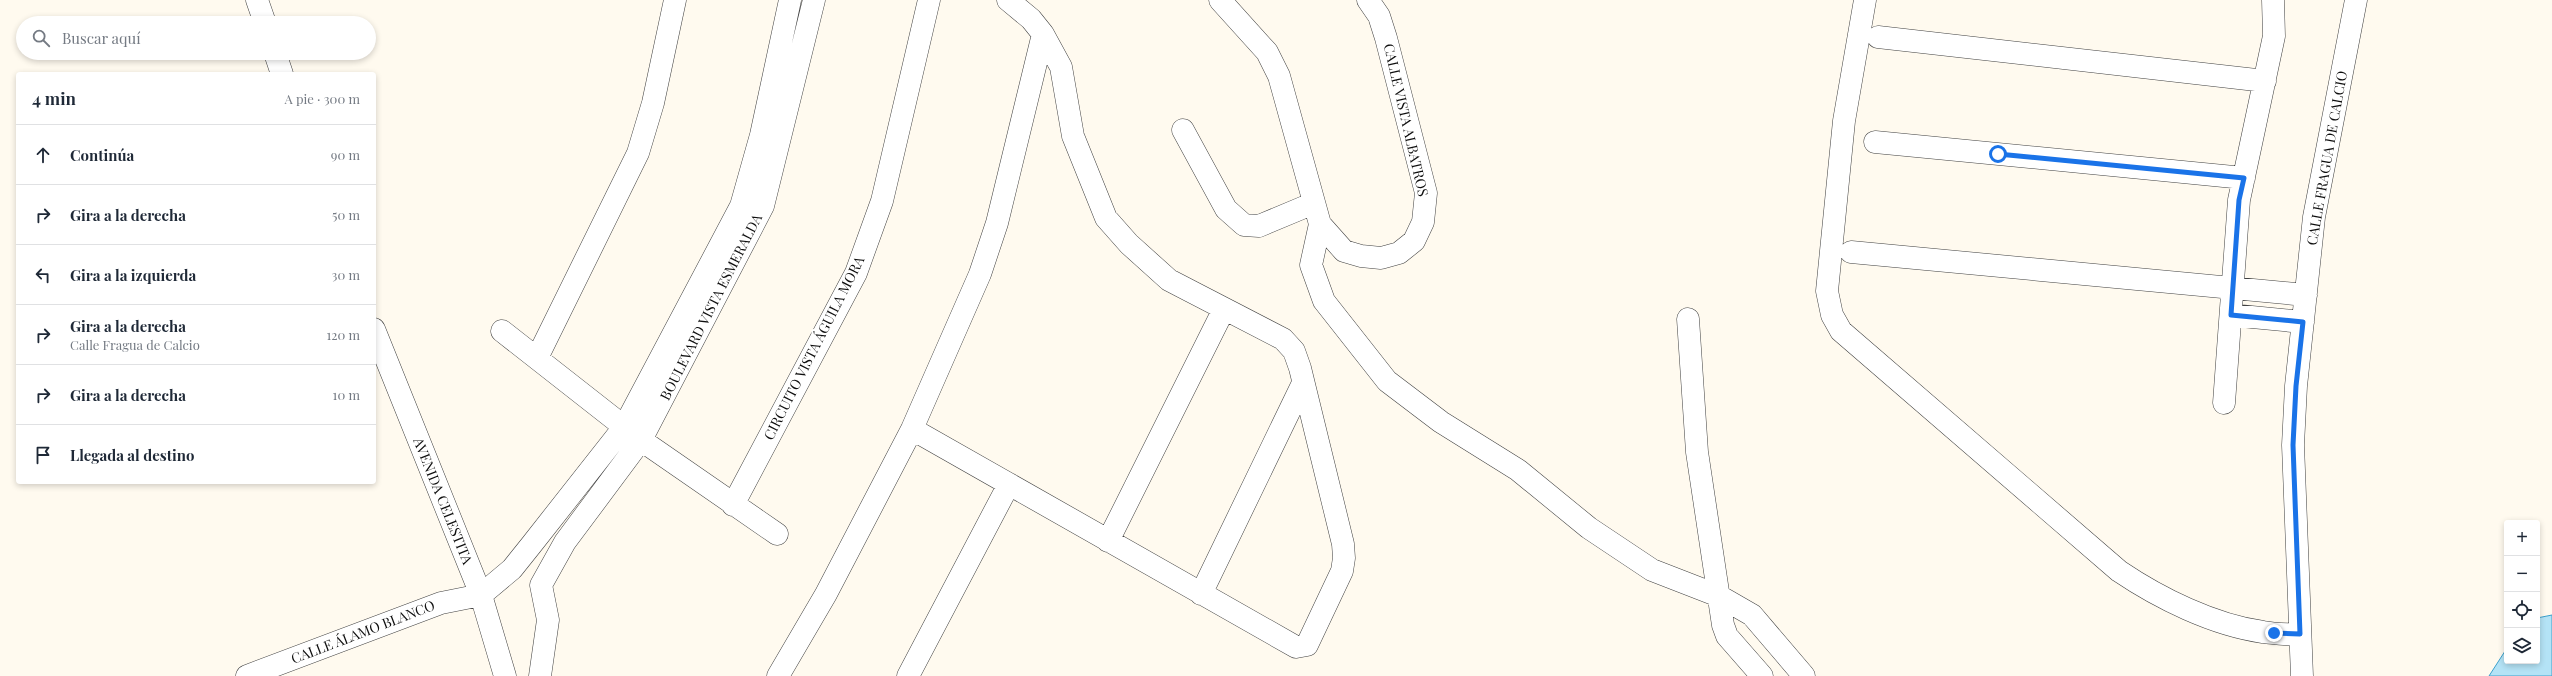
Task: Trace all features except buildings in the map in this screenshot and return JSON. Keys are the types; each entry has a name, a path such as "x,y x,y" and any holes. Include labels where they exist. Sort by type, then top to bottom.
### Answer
{"street":[{"path":"257,0 263,16"},
{"path":"537,358 638,153 653,103 675,0"},
{"name":"BOULEVARD VISTA ESMERALDA","path":"481,595 512,569 624,427 741,206 761,135 790,0"},
{"name":"BOULEVARD VISTA ESMERALDA","path":"541,584 565,542 641,440 763,206 814,0"},
{"name":"CIRCUITO VISTA ÁGUILA MORA","path":"733,505 856,273 882,201 929,0"},
{"path":"912,429 1296,647 1307,645 1342,571 1344,558 1343,544 1294,351 1283,339 1169,280 1129,244 1106,218 1073,136 1061,67 1043,34 1031,19 1008,0"},
{"name":"CALLE VISTA ALBATROS","path":"1220,0 1267,52 1279,76 1320,224 1344,251 1360,256 1381,258 1399,253 1414,241 1423,222 1426,193 1386,38 1379,16 1368,0"},
{"path":"1865,0 1844,121 1827,291 1832,315 1841,331 2119,571 2151,593 2205,616 2262,632 2300,634"},
{"path":"2224,403 2239,200 2274,36 2273,0"},
{"name":"CALLE FRAGUA DE CALCIO","path":"2302,676 2293,445 2296,386 2314,217 2356,0"},
{"path":"778,676 826,594 912,429 980,274 997,223 1043,34"},
{"path":"1878,36 2265,81"},
{"path":"277,60 281,72"},
{"path":"1183,130 1226,208 1244,225 1259,226 1314,203"},
{"path":"1875,142 2244,178"},
{"path":"1320,224 1311,265 1324,301 1387,381 1441,422 1518,470 1589,528 1652,570 1718,596 1752,615 1804,676"},
{"path":"1851,252 2306,294"},
{"path":"1108,541 1224,309"},
{"path":"2231,315 2303,322"},
{"path":"1688,319 1697,452 1718,596 1727,636 1762,676"},
{"path":"502,331 641,440 777,534"},
{"name":"AVENIDA CELESTITA","path":"376,334 481,595 505,676"},
{"path":"1201,594 1303,383"},
{"path":"908,676 1009,484"},
{"path":"512,569 541,584 548,620 540,676"},
{"name":"CALLE ÁLAMO BLANCO","path":"247,676 441,603 481,595"}],"water":[{"path":"2552,615 2552,676 2489,676 2504,653 2504,664 2540,664 2540,617"}],"route":[{"path":"1998,154 2244,178 2239,200 2231,315 2268,320 2303,322 2296,386 2293,445 2300,634 2274,633"}]}
